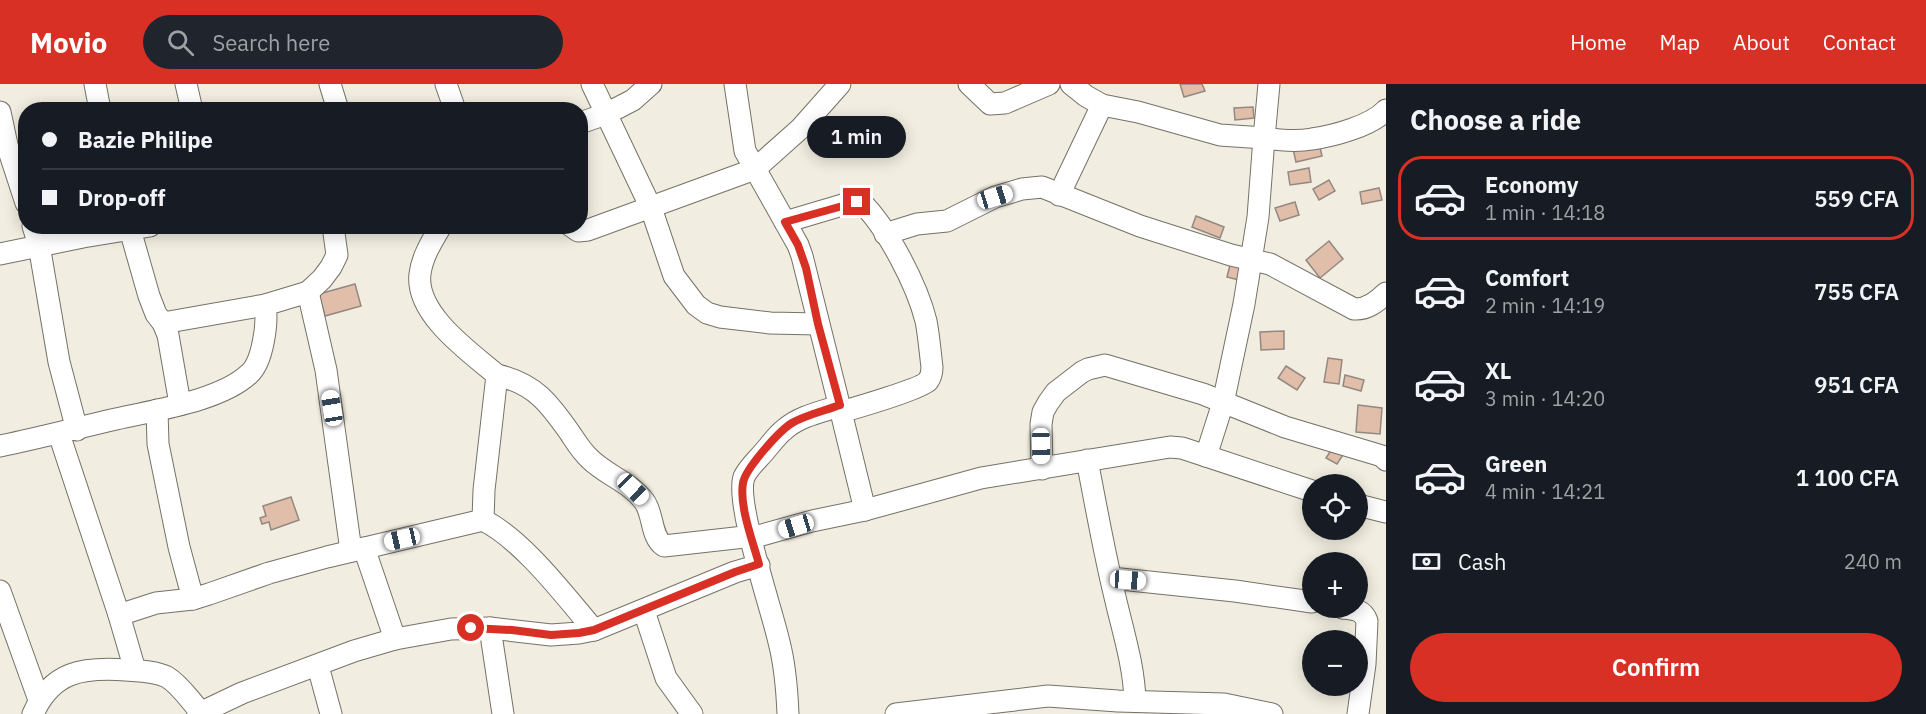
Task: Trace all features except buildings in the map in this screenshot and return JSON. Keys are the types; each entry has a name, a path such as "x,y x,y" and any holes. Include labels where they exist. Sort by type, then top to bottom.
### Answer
{"street":[{"path":"95,84 98,102"},
{"path":"186,84 190,102"},
{"path":"330,84 336,102"},
{"path":"446,84 452,102"},
{"path":"592,84 651,208 676,281 702,310 720,317 771,323 818,324"},
{"path":"588,120 633,100 651,84"},
{"path":"735,84 745,151 802,256 865,510"},
{"path":"588,230 755,169 801,128 840,84"},
{"path":"969,84 990,104 1005,103 1049,84"},
{"path":"1071,84 1102,105 1138,112 1220,135 1285,141 1311,139 1372,121 1386,110"},
{"path":"1206,456 1223,403 1244,304 1258,217 1269,84"},
{"path":"1059,195 1102,105"},
{"path":"0,112 7,145 18,179"},
{"path":"885,234 916,224 947,221 995,197 1022,189 1042,187 1140,226 1274,266 1354,309 1368,307 1378,302 1386,293"},
{"path":"785,222 849,203 861,202 885,234 910,278 926,320 932,373 927,382 792,423 752,464 745,476 742,490 751,536 780,643 787,688 788,714"},
{"path":"0,254 36,236 58,234"},
{"path":"137,234 148,296 168,335 180,404"},
{"path":"163,323 265,305 308,292 332,267 337,255 334,234"},
{"path":"436,234 429,246 420,273 424,300 440,324 497,375 515,380 534,392 557,415 589,459 633,489 648,507 656,537 664,546 777,532 812,520 865,510 981,478 1170,447 1182,448 1302,488"},
{"path":"36,236 59,362 68,432 135,670"},
{"path":"308,292 326,370 358,550 394,639"},
{"path":"0,446 68,432 224,391 251,373 260,354 267,326 265,305"},
{"path":"1042,469 1042,412 1056,392 1088,369 1107,366 1203,394 1285,427 1382,456 1386,460"},
{"path":"483,520 484,490 497,375"},
{"path":"157,410 158,444 179,547 193,599"},
{"path":"1087,460 1111,578 1128,647 1135,701"},
{"path":"1368,508 1386,512"},
{"path":"119,615 156,603 193,599 228,589 269,573 483,520 511,539 594,630"},
{"path":"36,707 55,682 70,674 93,669 135,670 155,673 171,680 200,713 243,693 354,651 394,639 451,629 490,628 551,635 594,630 759,564"},
{"path":"1111,578 1302,601"},
{"path":"0,591 36,707"},
{"path":"644,611 666,678 692,714"},
{"path":"1358,714 1365,664 1366,618"},
{"path":"490,628 503,714"},
{"path":"318,666 331,714"},
{"path":"896,714 1048,696 1135,701 1157,708 1224,704 1272,714"}],"route":[{"path":"471,628 551,635 594,630 759,564 742,490 745,476 752,464 792,423 840,405 818,324 806,268 798,245 785,222 857,202"}]}
